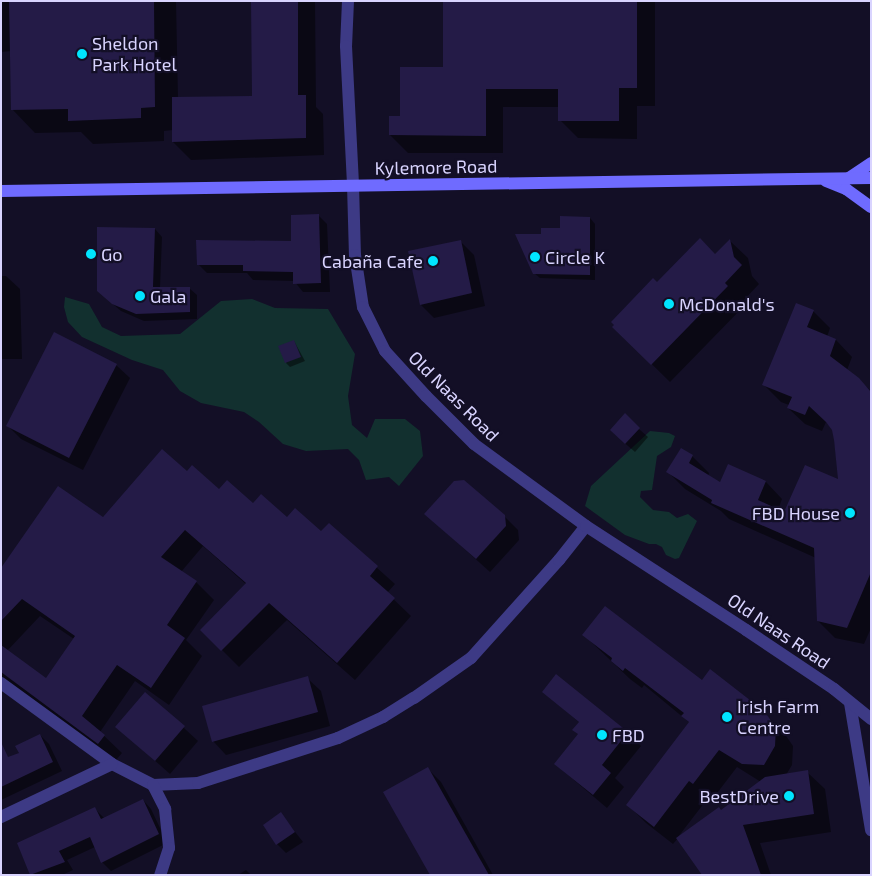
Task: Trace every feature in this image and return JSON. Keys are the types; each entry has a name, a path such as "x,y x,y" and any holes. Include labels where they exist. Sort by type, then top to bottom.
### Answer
{"main road":[{"path":"849,178 871,163"},
{"name":"Kylemore Road","path":"1,191 871,178"},
{"path":"821,179 846,189 871,207"}],"street":[{"name":"Old Naas Road","path":"348,1 346,46 355,255 363,307 385,351 474,444 586,526 834,689 870,718"},
{"path":"1,683 112,764 153,785 198,783 338,738 383,717 414,698 471,658 560,560 586,526"},
{"path":"850,703 871,830"},
{"path":"1,817 112,764"},
{"path":"153,785 165,809 169,848 160,875"}],"green space":[{"path":"65,297 89,304 102,327 121,336 180,334 221,301 252,299 275,308 328,309 355,354 348,396 352,425 367,438 375,419 405,419 420,431 423,456 399,486 389,477 366,480 359,460 348,449 306,451 283,444 259,422 244,412 201,403 180,391 163,370 132,360 82,337 68,322 64,307"},
{"path":"650,431 669,433 675,436 671,447 657,456 652,490 641,491 640,497 653,510 669,512 677,518 688,514 697,521 679,558 675,559 666,555 662,547 656,544 649,544 625,535 585,506 591,486"}],"building":[{"name":"Sheldon Park Hotel","path":"9,1 154,1 155,107 141,108 141,118 68,121 68,109 11,110"},
{"path":"251,1 298,1 298,95 306,95 306,138 172,142 172,97 252,96"},
{"path":"443,1 637,1 637,88 619,88 619,121 558,121 558,89 486,89 486,136 389,135 389,116 400,116 400,67 443,67"},
{"path":"319,214 321,283 293,284 293,272 243,271 243,265 197,265 196,240 291,241 291,215"},
{"path":"560,216 590,217 590,275 533,274 515,234 541,234 541,228 560,228"},
{"path":"97,227 155,228 153,287 190,287 190,312 136,314 112,304 97,291"},
{"name":"McDonald's","path":"700,238 715,254 730,239 734,257 742,265 725,283 728,286 651,365 612,327 614,325 611,322 653,278 657,282"},
{"path":"461,240 472,293 420,305 408,251"},
{"path":"796,303 814,310 807,327 836,339 830,356 859,378 871,392 871,572 847,628 817,621 814,548 711,503 712,500 666,472 681,448 693,455 689,463 720,482 728,464 766,481 758,500 784,512 805,465 838,479 832,430 826,422 809,406 805,415 787,408 792,397 762,385"},
{"path":"54,332 117,364 69,458 6,426"},
{"path":"294,340 301,357 285,363 278,346"},
{"path":"625,413 640,428 625,444 610,430"},
{"path":"162,449 187,471 192,465 219,489 227,480 253,503 261,494 287,517 295,508 321,531 329,523 378,566 370,576 395,598 337,663 269,603 221,651 200,630 246,583 185,530 161,557 197,581 167,625 185,638 151,688 117,665 82,716 105,735 98,744 1,672 1,645 46,678 75,636 22,599 1,621 1,568 58,486 103,517"},
{"path":"464,480 505,515 506,526 476,559 424,514 454,481"},
{"name":"Irish Farm Centre","path":"605,606 702,680 710,669 764,711 776,727 775,746 764,765 742,764 719,750 693,784 689,781 654,827 626,805 689,722 681,716 684,713 625,668 623,671 611,661 612,658 582,635"},
{"name":"FBD","path":"556,674 628,732 602,765 611,773 593,795 554,764 578,734 572,730 579,722 542,692"},
{"path":"308,676 318,712 212,742 202,706"},
{"path":"145,692 185,726 155,761 115,727"},
{"path":"40,734 53,762 1,787 1,742 8,757 19,753 15,746"},
{"path":"428,767 489,875 430,875 383,792"},
{"path":"808,770 814,814 743,825 761,875 702,875 676,838 719,807 721,810 765,777"},
{"path":"143,799 159,834 101,863 90,837 59,851 65,862 30,875 17,843 95,807 101,819"},
{"path":"281,812 295,832 276,845 263,825"}],"place":[{"name":"Sheldon Park Hotel","path":"82,54"},
{"name":"Go","path":"91,254"},
{"name":"Circle K","path":"535,257"},
{"name":"Cabaña Cafe","path":"433,261"},
{"name":"Gala","path":"140,296"},
{"name":"McDonald's","path":"669,304"},
{"name":"FBD House","path":"850,513"},
{"name":"Irish Farm Centre","path":"727,717"},
{"name":"FBD","path":"602,735"},
{"name":"BestDrive","path":"789,796"}]}
